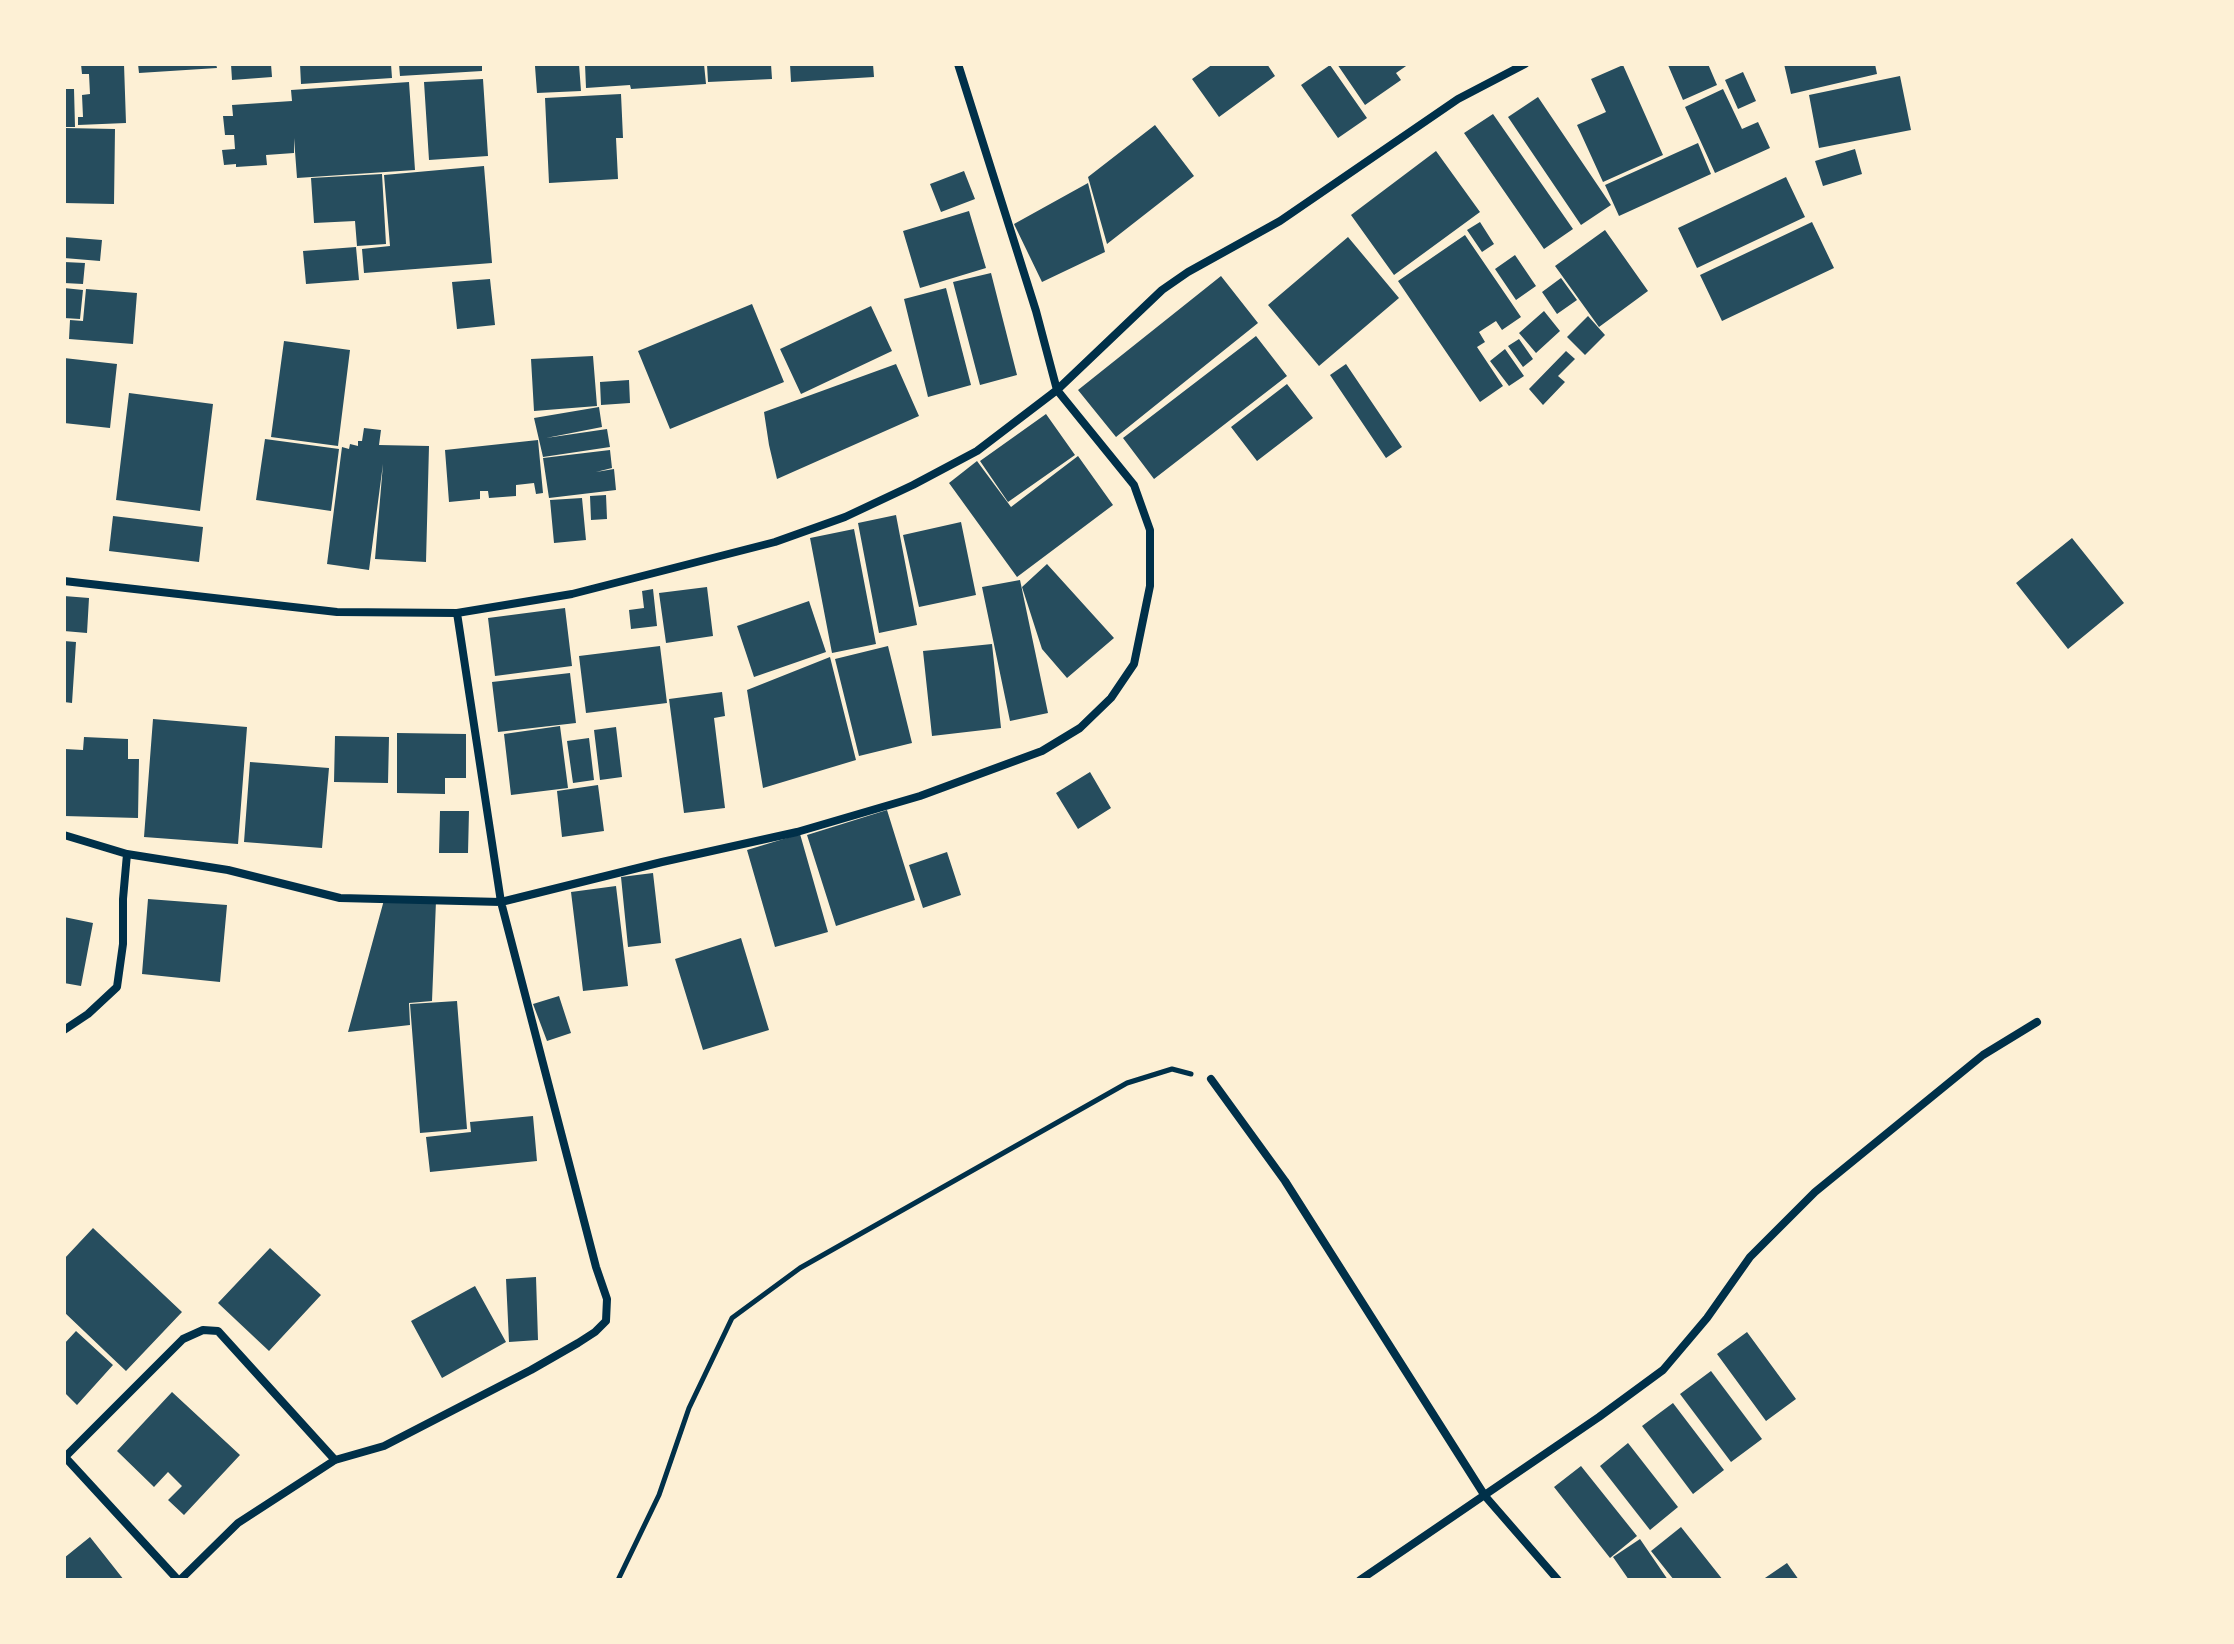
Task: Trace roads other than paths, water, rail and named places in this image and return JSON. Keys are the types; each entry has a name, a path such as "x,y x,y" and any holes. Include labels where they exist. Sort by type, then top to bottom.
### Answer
{"street":[{"path":"64,835 127,854 228,870 340,898 501,902 797,832 920,796 1042,751 1080,728 1111,698 1134,664 1150,586 1150,530 1134,485 1057,390 1036,311 958,64"},
{"path":"64,581 337,612 457,613 572,594 775,542 845,517 977,451 1057,390 1162,290 1188,272 1280,221 1458,99 1525,64"},
{"path":"335,1460 218,1331 203,1330 183,1339 65,1456 179,1580 238,1523 335,1460 384,1446 531,1370 595,1332 606,1321 607,1299 501,902 457,613"},
{"path":"64,1030 88,1014 117,987 123,944 127,854"},
{"path":"1360,1580 1663,1370 1707,1318 1750,1257 1815,1192 1983,1055 2037,1022"},
{"path":"1211,1079 1285,1181 1485,1496 1558,1580"}]}
